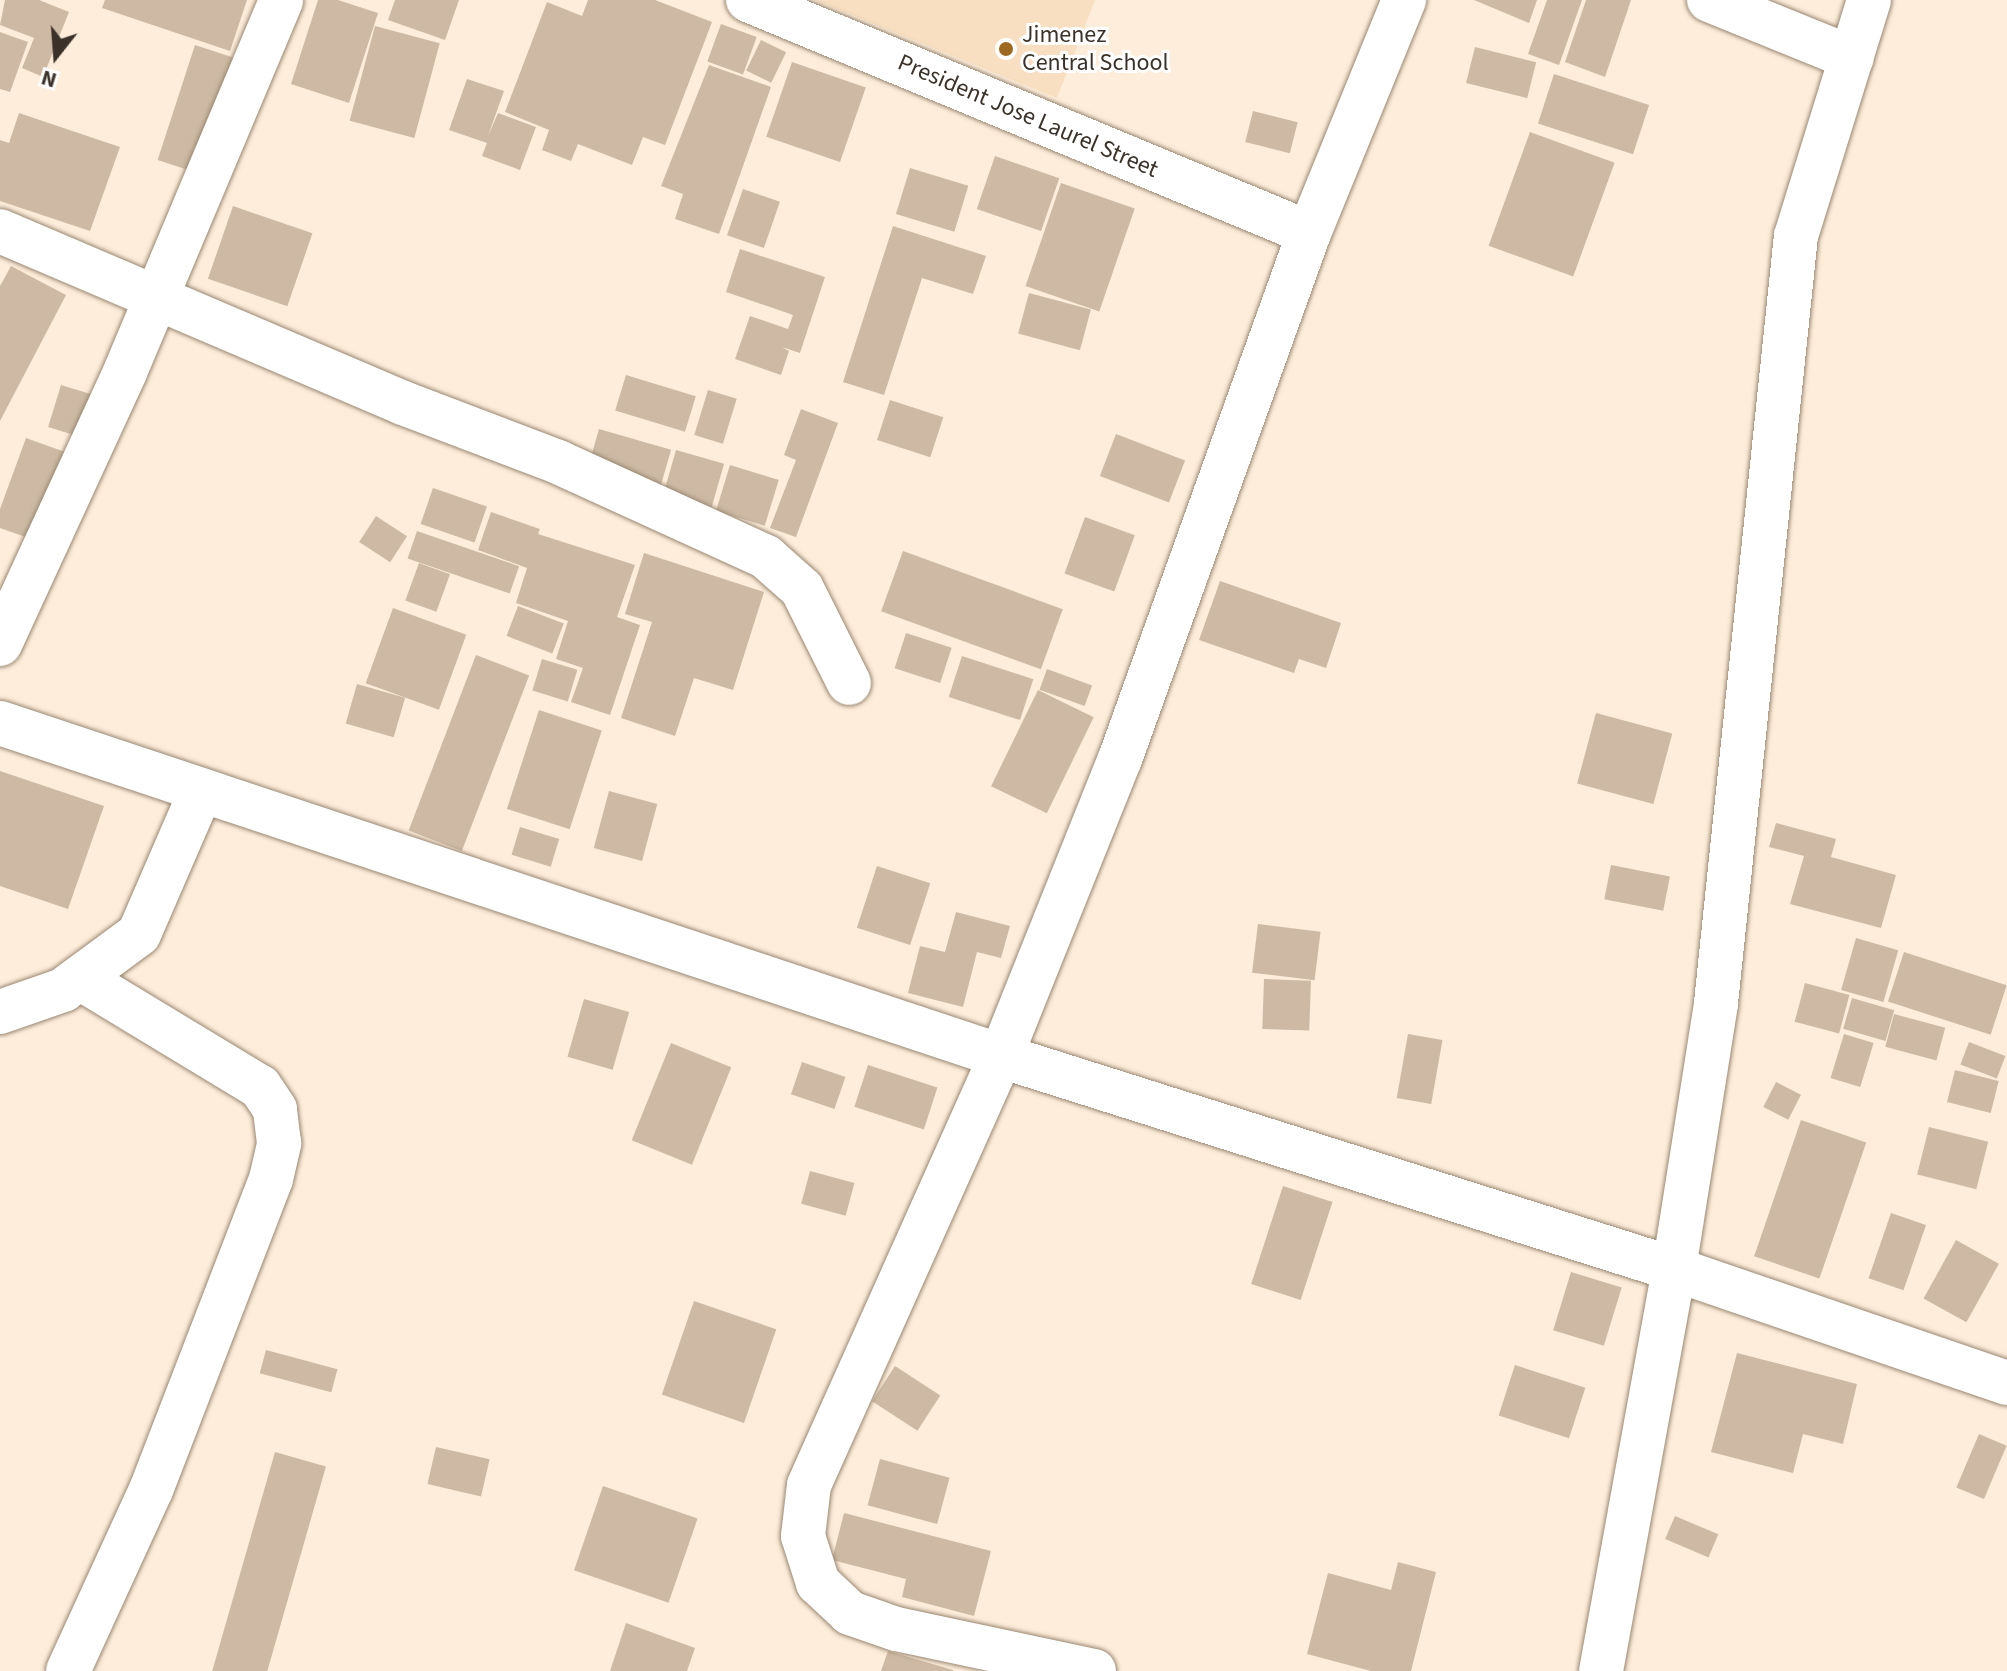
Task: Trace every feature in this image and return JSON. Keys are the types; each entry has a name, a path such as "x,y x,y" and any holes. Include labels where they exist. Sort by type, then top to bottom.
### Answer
{"street":[{"path":"0,644 157,298 281,0"},
{"name":"President Jose Laurel Street","path":"748,0 1309,233"},
{"path":"1094,1671 896,1629 850,1613 818,1583 803,1536 809,1485 1001,1056 1120,759 1309,233 1404,0"},
{"path":"1709,0 1852,58"},
{"path":"1601,1671 1674,1269 1716,1003 1796,236 1869,0"},
{"path":"0,231 558,462 766,557 802,589 849,683"},
{"path":"0,723 200,793 1001,1056 1674,1269 2007,1383"},
{"path":"0,1012 80,978 139,934 200,793"},
{"path":"68,1671 162,1462 271,1179 279,1143 275,1109 260,1087 80,978"}],"shaded area":[{"name":"Jimenez Central School","path":"815,0 1095,0 1057,98"}],"building":[{"path":"5,0 39,0 69,12 43,77 22,68 34,38 0,25"},
{"path":"105,0 247,0 230,51 102,8"},
{"path":"318,0 338,0 378,13 349,103 291,84"},
{"path":"395,0 459,0 445,40 388,20"},
{"path":"588,0 655,0 712,22 665,145 643,137 632,165 578,144 571,161 542,150 549,130 505,112 547,2 582,16"},
{"path":"1474,0 1537,0 1529,23"},
{"path":"1547,0 1582,0 1559,65 1528,54"},
{"path":"1586,0 1631,0 1605,77 1565,62"},
{"path":"721,24 757,37 743,75 707,62"},
{"path":"375,26 440,43 414,138 350,121"},
{"path":"0,32 28,42 10,92 0,89"},
{"path":"761,40 786,52 771,83 746,71"},
{"path":"195,45 234,58 197,173 158,160"},
{"path":"1475,47 1536,62 1527,98 1466,83"},
{"path":"792,62 866,87 840,162 766,137"},
{"path":"709,65 771,87 719,234 675,219 683,194 661,186"},
{"path":"1554,74 1649,105 1633,154 1538,123"},
{"path":"467,79 504,91 488,136 498,113 536,127 520,170 482,156 487,143 449,130"},
{"path":"1253,111 1298,122 1290,153 1245,142"},
{"path":"19,113 120,147 90,231 0,201 0,140 9,143"},
{"path":"1530,132 1615,163 1573,276 1489,246"},
{"path":"995,156 1059,178 1041,231 977,209"},
{"path":"910,168 968,186 954,232 896,214"},
{"path":"1061,183 1135,208 1099,311 1026,286"},
{"path":"743,189 780,202 764,248 727,235"},
{"path":"233,206 312,233 287,306 208,279"},
{"path":"893,226 986,256 973,294 922,278 884,395 843,382"},
{"path":"740,249 825,277 800,353 782,347 789,351 781,375 735,359 750,316 788,329 793,315 726,292"},
{"path":"11,266 66,295 0,421 0,286"},
{"path":"1029,293 1091,310 1080,350 1018,334"},
{"path":"626,375 696,396 685,432 615,410"},
{"path":"61,385 91,394 78,436 48,427"},
{"path":"708,390 737,399 723,444 694,435"},
{"path":"890,400 943,417 930,457 877,440"},
{"path":"801,409 838,423 796,537 770,528 796,460 784,455"},
{"path":"599,429 671,450 661,486 589,466"},
{"path":"1116,434 1185,461 1169,503 1100,476"},
{"path":"26,438 65,452 34,540 0,528 0,509"},
{"path":"676,450 724,464 712,507 664,493"},
{"path":"730,465 779,480 765,526 716,511"},
{"path":"433,488 487,507 475,542 421,524"},
{"path":"491,512 540,529 538,534 635,565 617,617 640,625 610,715 571,702 583,668 556,659 568,621 516,603 527,568 478,550"},
{"path":"376,516 407,536 390,562 359,542"},
{"path":"1085,517 1135,535 1114,592 1064,573"},
{"path":"417,531 519,566 510,594 408,558"},
{"path":"903,551 1063,609 1041,669 881,611"},
{"path":"644,553 764,592 733,690 694,678 675,736 621,718 652,622 625,614"},
{"path":"419,563 450,574 436,612 405,601"},
{"path":"1220,581 1341,623 1326,668 1299,659 1294,673 1199,640"},
{"path":"518,606 564,624 552,653 507,636"},
{"path":"393,608 466,635 439,710 366,683"},
{"path":"906,633 952,648 940,683 895,668"},
{"path":"476,655 529,675 462,851 409,831"},
{"path":"962,656 1033,679 1020,720 949,697"},
{"path":"542,659 577,670 568,701 532,691"},
{"path":"1047,669 1092,685 1085,706 1039,690"},
{"path":"357,684 405,698 394,737 346,723"},
{"path":"1038,690 1094,717 1047,813 991,786"},
{"path":"539,710 602,730 570,829 507,809"},
{"path":"1596,713 1672,733 1653,804 1577,784"},
{"path":"0,771 104,806 68,909 0,886"},
{"path":"609,791 657,804 642,861 594,848"},
{"path":"1776,823 1836,839 1831,857 1896,875 1881,928 1790,904 1804,856 1769,847"},
{"path":"520,827 559,839 551,867 512,855"},
{"path":"1611,865 1670,876 1663,911 1604,899"},
{"path":"877,866 930,883 910,945 857,928"},
{"path":"956,912 1010,926 1001,958 977,952 963,1007 908,993 920,946 945,952"},
{"path":"1258,924 1321,932 1315,980 1252,973"},
{"path":"1856,938 1898,950 1883,1002 1841,990"},
{"path":"1904,952 2007,985 1991,1035 1888,1001"},
{"path":"1264,979 1311,981 1309,1031 1262,1029"},
{"path":"1805,983 1849,995 1839,1034 1795,1022"},
{"path":"1852,998 1894,1010 1885,1041 1843,1029"},
{"path":"584,999 629,1012 613,1070 567,1057"},
{"path":"1894,1014 1945,1028 1936,1061 1885,1047"},
{"path":"1408,1034 1442,1040 1431,1104 1397,1098"},
{"path":"1844,1034 1874,1043 1860,1087 1831,1078"},
{"path":"1969,1042 2005,1056 1997,1078 1960,1064"},
{"path":"671,1043 731,1067 692,1165 632,1140"},
{"path":"802,1062 845,1077 834,1109 791,1094"},
{"path":"868,1065 937,1088 924,1129 854,1107"},
{"path":"1955,1070 1999,1081 1991,1113 1947,1102"},
{"path":"1776,1082 1801,1095 1788,1120 1763,1107"},
{"path":"1801,1120 1866,1142 1819,1279 1754,1256"},
{"path":"1929,1127 1988,1142 1976,1189 1917,1175"},
{"path":"810,1171 854,1183 846,1216 801,1204"},
{"path":"1283,1186 1332,1202 1301,1300 1251,1284"},
{"path":"1891,1213 1926,1225 1904,1290 1869,1278"},
{"path":"1956,1240 1999,1264 1966,1322 1924,1299"},
{"path":"1571,1272 1622,1287 1604,1346 1553,1330"},
{"path":"694,1301 776,1329 744,1423 662,1395"},
{"path":"266,1350 337,1369 331,1392 260,1373"},
{"path":"1737,1353 1857,1384 1843,1444 1803,1434 1793,1473 1711,1452"},
{"path":"1515,1365 1585,1388 1569,1438 1499,1415"},
{"path":"895,1366 940,1395 917,1431 872,1401"},
{"path":"1979,1434 2007,1446 1984,1499 1956,1487"},
{"path":"436,1447 490,1459 481,1496 427,1484"},
{"path":"275,1452 326,1467 267,1671 212,1671"},
{"path":"880,1459 950,1478 937,1524 868,1505"},
{"path":"603,1486 698,1519 669,1603 574,1570"},
{"path":"844,1513 991,1551 974,1616 902,1597 906,1579 832,1560"},
{"path":"1675,1516 1718,1534 1708,1557 1665,1539"},
{"path":"1398,1562 1436,1572 1411,1671 1371,1671 1307,1654 1328,1573 1391,1590"},
{"path":"626,1623 695,1648 687,1671 610,1671"},
{"path":"888,1651 953,1670 953,1671 881,1671"}],"place":[{"name":"Jimenez Central School","path":"1006,49"}]}
